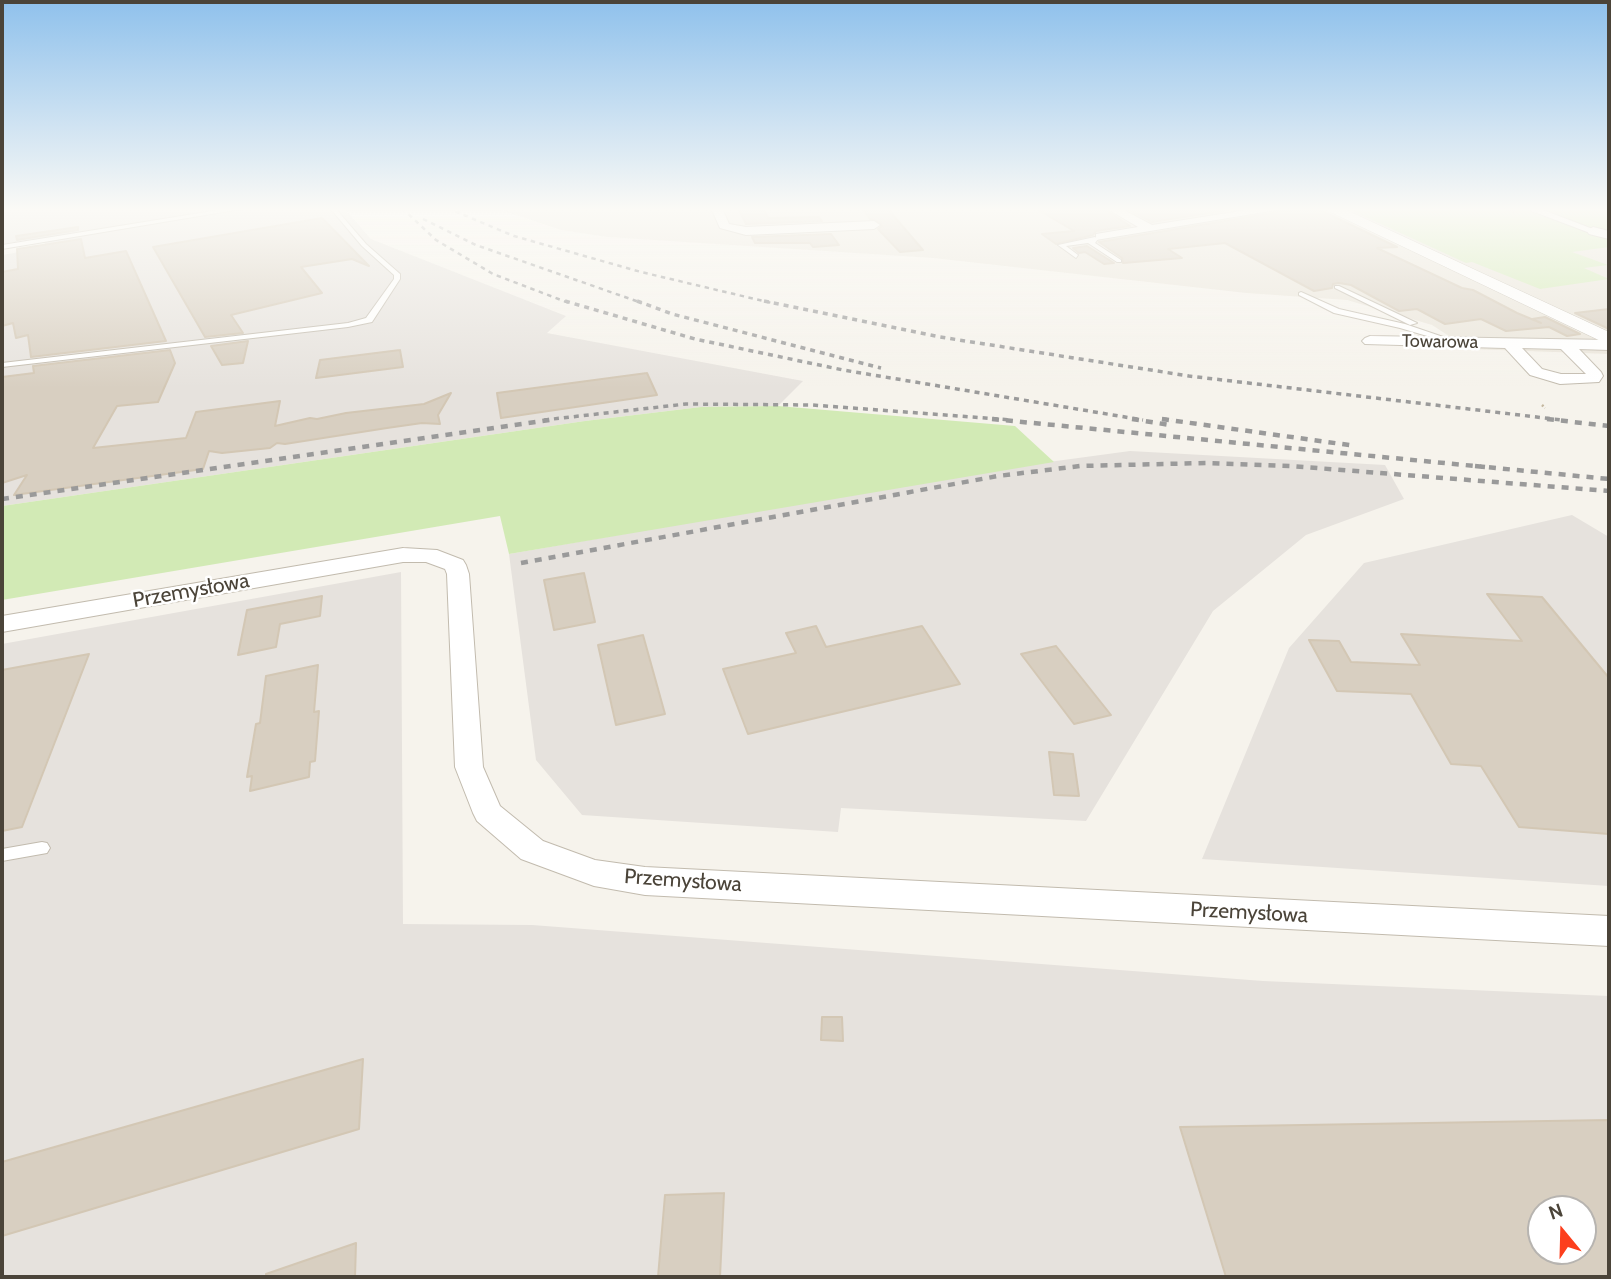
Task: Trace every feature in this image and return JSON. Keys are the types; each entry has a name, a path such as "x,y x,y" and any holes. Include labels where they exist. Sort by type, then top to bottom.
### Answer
{"street":[{"path":"1457,268 1609,339"},
{"name":"Towarowa","path":"1370,341 1609,345"},
{"name":"Towarowa","path":"1509,343 1536,372 1560,379 1592,379 1595,376 1593,372 1565,344"},
{"name":"Przemysłowa","path":"2,624 403,555 429,555 455,565 458,574 469,767 488,813 532,850 594,873 645,881 1609,931"}],"lane":[{"path":"2,365 348,325 369,320 397,279 397,274 390,268"},
{"path":"1337,287 1454,343"},
{"path":"1301,294 1337,311 1402,326 1454,343"},
{"path":"2,855 42,848"}],"shaded area":[{"path":"2,268 444,268 566,316 547,333 803,381 778,406 701,407 585,421 2,506"},
{"path":"1020,268 1609,268 1609,354 1469,349 1432,325 1347,300 1246,293"},
{"path":"1130,451 1385,465 1404,499 1306,535 1213,611 1086,821 841,808 838,832 582,815 536,760 509,554 997,469"},
{"path":"1572,515 1609,537 1609,886 1202,859 1289,648 1364,563"},
{"path":"401,572 403,924 532,925 1263,981 1609,996 1609,1277 2,1277 2,644"}],"green space":[{"path":"1486,268 1587,268 1584,268 1609,279 1540,289"},
{"path":"778,406 1015,426 1054,462 509,554 500,516 2,600 2,506 585,421 701,407"}],"building":[{"path":"133,268 166,341 31,357 28,335 16,338 13,323 2,326 2,272 18,269"},
{"path":"165,268 302,268 322,293 231,315 243,333 205,337"},
{"path":"1271,268 1419,268 1462,288 1473,290 1517,313 1541,323 1532,319 1545,317 1580,334 1567,336 1549,327 1506,331 1481,319 1445,324 1417,309 1399,311 1351,285 1339,283 1333,284 1332,288 1314,291"},
{"path":"1609,309 1609,329 1575,313"},
{"path":"248,341 243,363 222,365 211,346"},
{"path":"170,350 175,363 158,402 117,406 93,448 186,438 196,412 280,401 275,426 310,418 424,404 451,393 438,415 440,424 422,423 277,443 270,448 222,453 209,451 203,469 14,495 27,475 2,483 2,377 34,373 33,366"},
{"path":"400,350 403,367 316,378 320,360"},
{"path":"647,373 657,395 501,418 497,393"},
{"path":"584,573 595,622 554,630 544,580"},
{"path":"1487,594 1542,597 1609,678 1609,834 1519,827 1481,766 1451,764 1411,694 1337,691 1309,640 1339,641 1351,662 1420,665 1401,634 1522,641"},
{"path":"322,596 320,616 280,624 276,647 238,655 247,610"},
{"path":"816,626 826,647 922,626 960,684 748,734 723,669 796,653 786,633"},
{"path":"643,635 665,714 616,725 598,645"},
{"path":"1056,646 1111,715 1074,724 1021,654"},
{"path":"89,654 22,827 2,831 2,670"},
{"path":"318,665 314,712 319,711 315,761 310,762 309,777 250,791 252,776 247,777 256,724 260,723 266,676"},
{"path":"1049,752 1073,754 1079,796 1054,795"},
{"path":"822,1017 842,1017 843,1041 821,1040"},
{"path":"363,1059 359,1129 2,1236 2,1162"},
{"path":"1609,1120 1609,1277 1226,1277 1180,1127"},
{"path":"724,1193 720,1277 658,1277 665,1195"},
{"path":"356,1243 355,1277 266,1277 266,1274"}],"railway":[{"path":"482,268 569,303"},
{"path":"541,268 642,303"},
{"path":"626,268 772,303"},
{"path":"565,301 695,339 843,370 1143,420"},
{"path":"637,301 672,314 881,368"},
{"path":"764,301 940,337 1189,376 1562,420"},
{"path":"544,420 686,404 813,405 1012,420"},
{"path":"2,499 556,419"},
{"path":"992,419 1485,467"},
{"path":"1132,419 1170,425"},
{"path":"1172,420 1162,419 1356,446"},
{"path":"1547,419 1609,426"},
{"path":"521,563 998,476 1080,466 1207,463 1291,466 1609,491"},
{"path":"1475,466 1609,479"}]}
